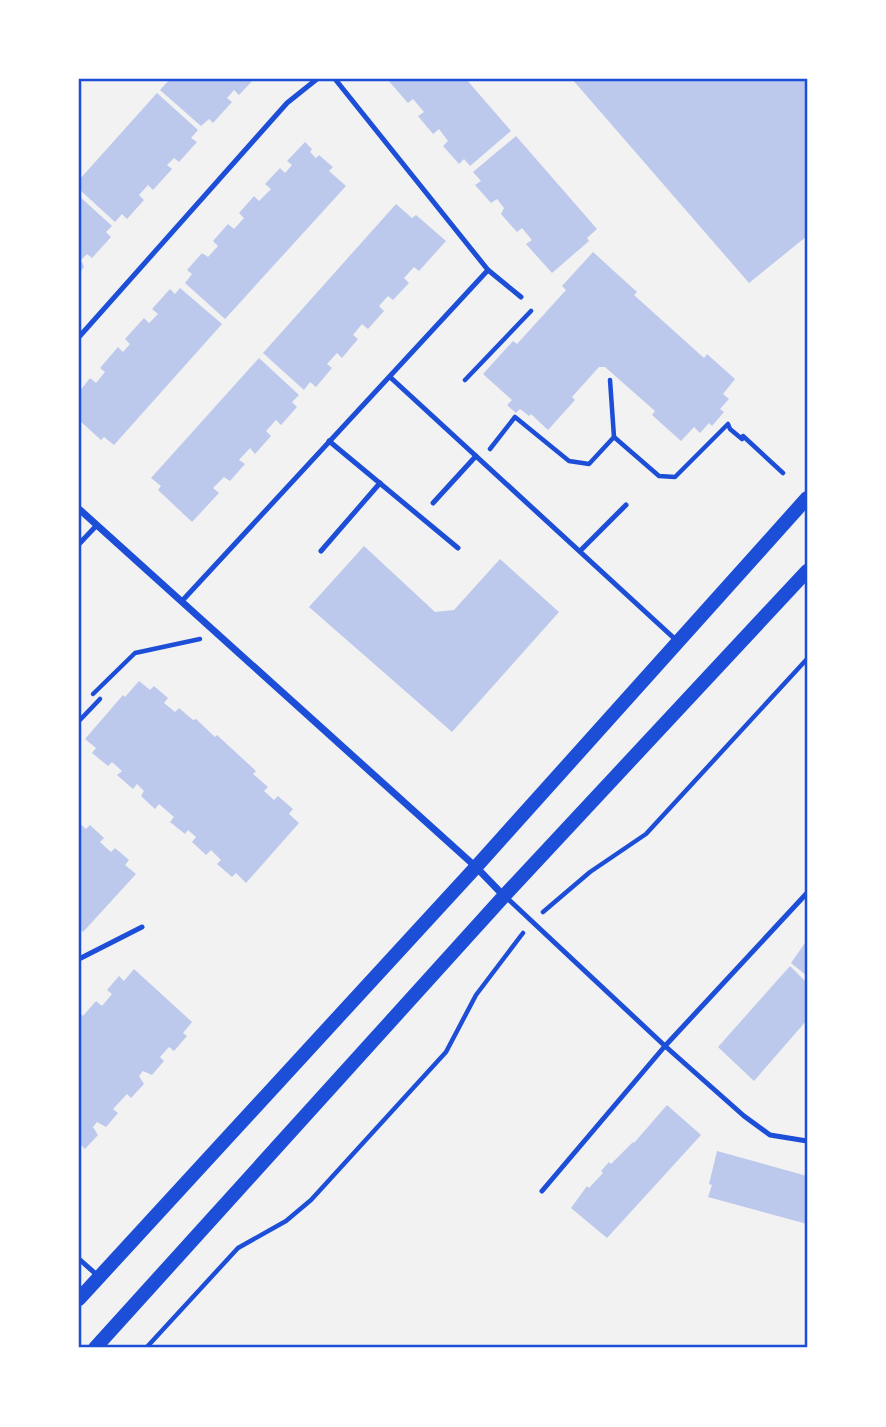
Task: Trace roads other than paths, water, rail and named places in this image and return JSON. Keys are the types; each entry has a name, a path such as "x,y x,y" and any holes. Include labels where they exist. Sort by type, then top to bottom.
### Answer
{"main road":[{"path":"79,1299 476,867 807,498"},
{"path":"95,1348 504,896 807,571"}],"street":[{"path":"79,509 476,867 504,896"}],"lane":[{"path":"79,337 287,103 317,79"},
{"path":"335,79 488,271 521,297"},
{"path":"181,601 488,271"},
{"path":"390,377 679,643"},
{"path":"329,442 458,548"},
{"path":"433,503 476,456"},
{"path":"321,551 380,483"},
{"path":"580,551 626,505"},
{"path":"79,544 97,525"},
{"path":"542,1191 665,1046 807,893"},
{"path":"504,896 744,1116 770,1135 807,1141"},
{"path":"79,959 142,927"},
{"path":"79,1259 100,1277"}]}
